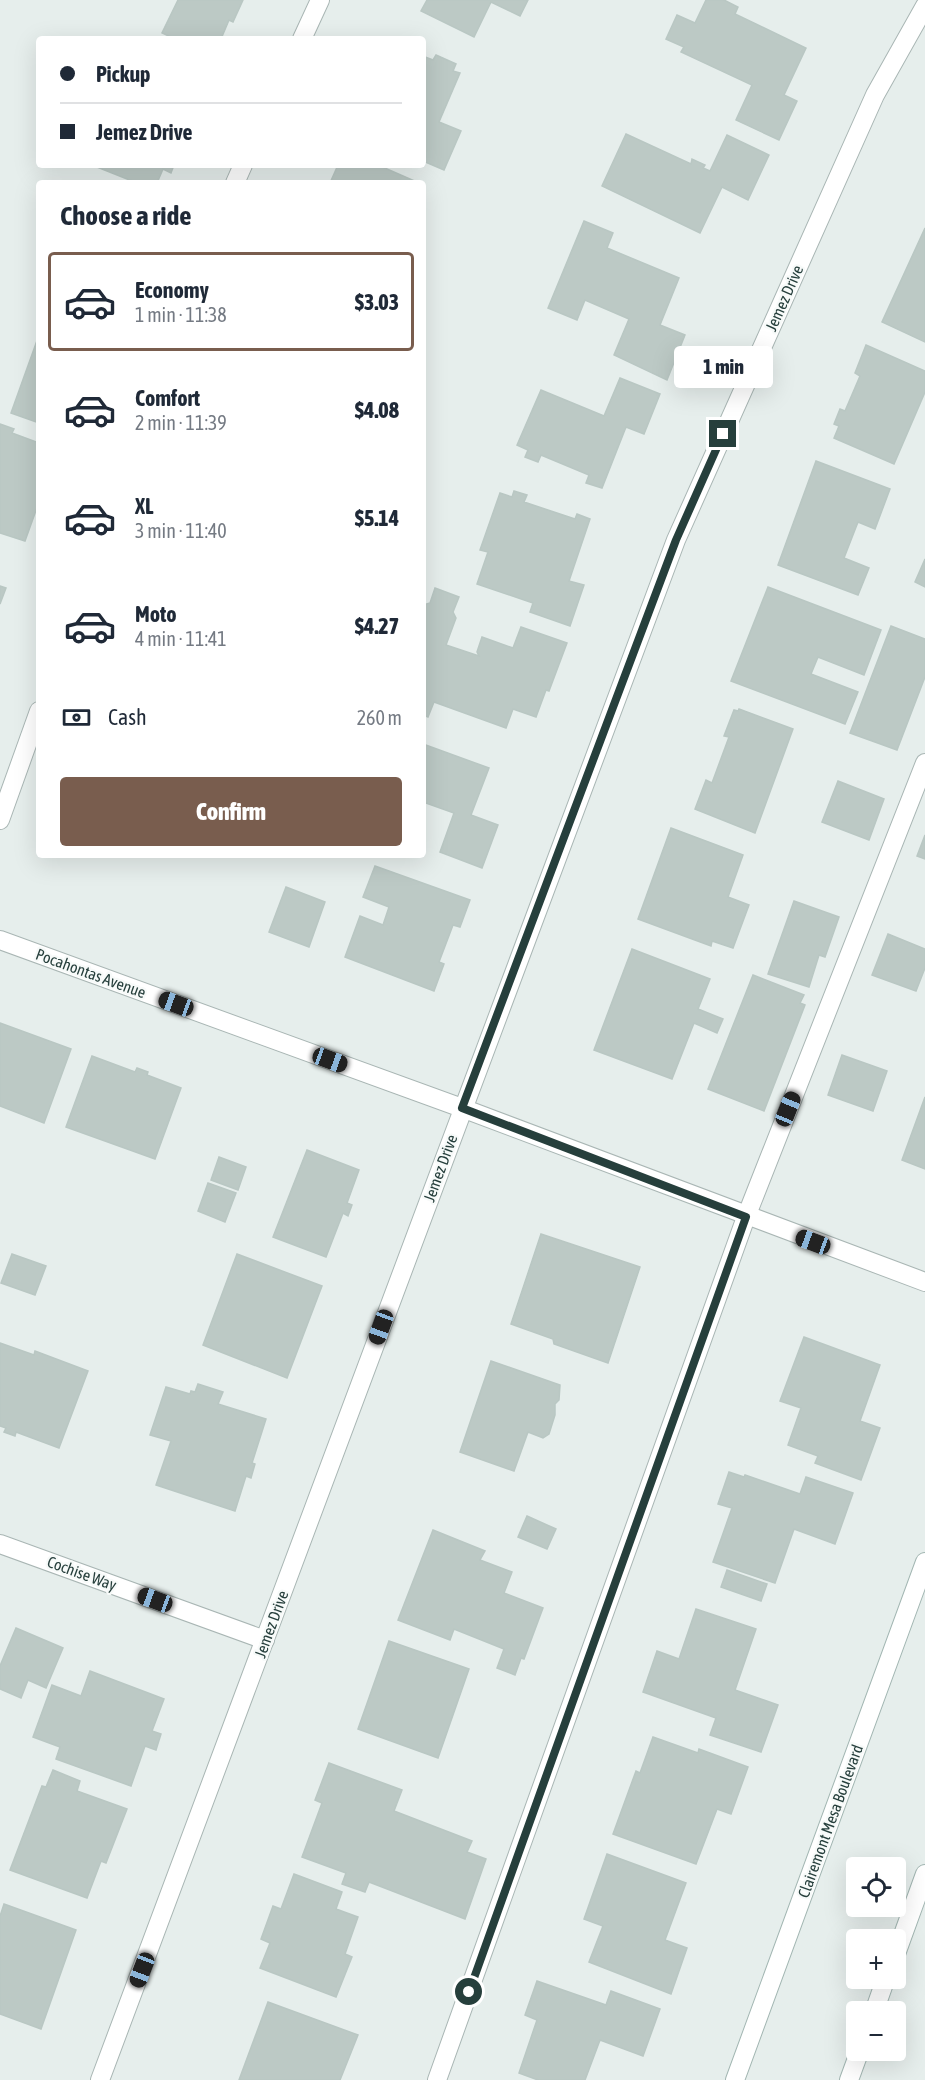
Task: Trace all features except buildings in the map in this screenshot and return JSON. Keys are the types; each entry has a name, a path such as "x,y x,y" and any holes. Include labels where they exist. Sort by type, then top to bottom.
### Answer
{"street":[{"path":"303,36 320,0"},
{"name":"Jemez Drive","path":"100,2080 676,540 875,95 925,6"},
{"path":"0,820 36,719"},
{"path":"437,2080 746,1217 925,763"},
{"name":"Pocahontas Avenue","path":"0,940 462,1108 746,1217 925,1282"},
{"name":"Cochise Way","path":"0,1544 266,1640"},
{"name":"Clairemont Mesa Boulevard","path":"735,2080 925,1562"},
{"path":"905,1929 925,1874"},
{"path":"849,2080 856,2061"}],"route":[{"path":"469,1992 746,1217 462,1108 676,540 723,434"}]}
